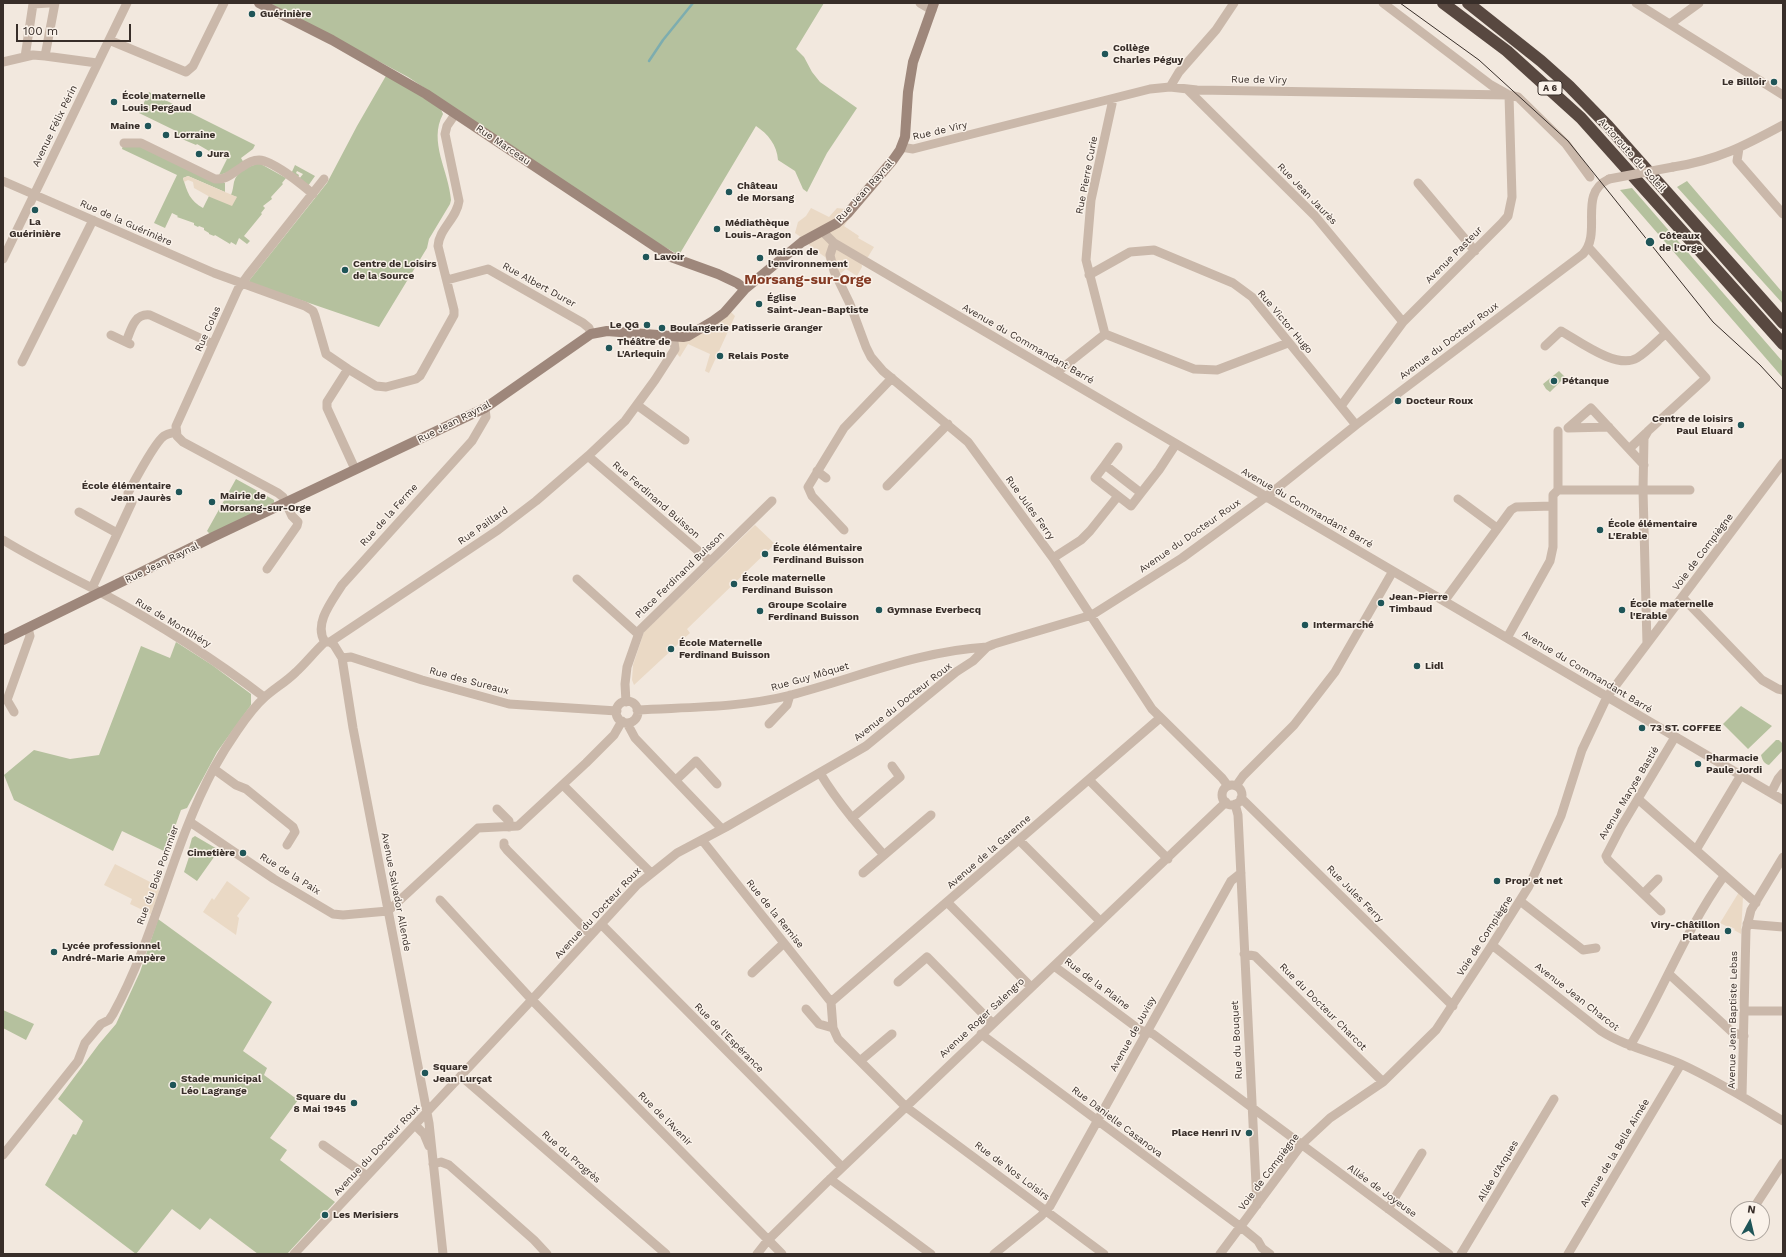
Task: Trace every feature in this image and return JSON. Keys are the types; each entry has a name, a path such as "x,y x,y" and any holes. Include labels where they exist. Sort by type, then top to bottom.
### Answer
{"highway":[{"name":"Autoroute du Soleil","path":"1443,3 1507,51 1581,118 1783,344"},
{"name":"Autoroute du Soleil","path":"1468,3 1541,61 1569,86 1608,126 1783,323"}],"main road":[{"name":"Rue Marceau","path":"259,3 386,70 456,113 672,257 718,274 737,283 745,289"},
{"name":"Rue Jean Raynal","path":"3,640 96,591 485,408 591,334 607,331 688,336 713,321 724,313 745,289 802,242 823,232 837,223 893,160 901,147 906,130 910,74 916,52 933,7"}],"street":[{"path":"25,57 33,4 49,3"},
{"path":"45,56 55,3"},
{"name":"Avenue Félix Périn","path":"3,258 5,249 34,195 127,3"},
{"path":"109,40 186,72 193,66 224,3"},
{"path":"920,3 933,7"},
{"path":"1170,86 1179,72 1216,30 1234,3"},
{"path":"1383,3 1491,85 1508,95"},
{"path":"1636,3 1783,95"},
{"path":"1670,24 1699,3"},
{"path":"3,62 34,55 98,63"},
{"name":"Rue de Viry","path":"901,147 913,149 1112,98 1170,86 1187,89 1508,95 1518,98 1566,144 1590,177"},
{"name":"Rue Jean Jaurès","path":"1187,89 1315,216 1403,322"},
{"name":"Avenue Pasteur","path":"1341,406 1403,322 1508,216 1511,206 1513,187 1508,95"},
{"name":"Rue Pierre Curie","path":"1105,334 1086,260 1091,200 1112,104 1112,98"},
{"path":"355,469 327,408 327,402 348,369 376,386 381,387 407,382 420,376 454,315 447,280 438,249 438,242 459,205 459,195 445,134 447,126 456,113"},
{"path":"1629,449 1706,378 1589,248 1591,241 1592,199 1598,187 1609,179 1714,159 1740,148 1783,125"},
{"path":"124,143 141,143 215,178 227,178 249,162 260,160 265,161 289,175 313,194"},
{"path":"1740,148 1737,161 1783,214"},
{"name":"Rue Colas","path":"176,432 176,426 241,284 324,179"},
{"name":"Rue de la Guérinière","path":"3,182 241,284 310,309 315,316 326,354 348,369"},
{"path":"1418,183 1474,251"},
{"path":"22,362 93,220"},
{"name":"Avenue du Commandant Barré","path":"823,232 834,243 1445,600 1606,697 1783,800"},
{"name":"Rue Jules Ferry","path":"834,243 830,255 836,276 850,304 871,357 892,378 948,424 974,449 1053,558 1092,615 1152,709 1222,778 1232,786 1241,790 1234,802 1453,1006"},
{"name":"Avenue du Docteur Roux","path":"294,1254 532,1000 636,885 651,873 677,853 722,829 866,746 956,672 966,666 987,647 998,642 1092,615 1182,558 1266,496 1356,425 1584,254 1589,248"},
{"name":"Rue Victor Hugo","path":"1089,275 1130,252 1154,250 1233,283 1252,297 1356,425"},
{"name":"Rue Albert Durer","path":"447,280 488,269 583,323 589,328 591,334"},
{"path":"111,336 129,344 136,319 145,315 150,315 213,344"},
{"path":"1545,346 1561,331 1612,360 1628,361 1636,359 1665,334"},
{"path":"1056,374 1105,334 1194,369 1217,370 1288,342"},
{"name":"Rue Paillard","path":"264,698 284,683 328,642 498,530 536,501 588,456 625,421 656,380 675,349 674,342 670,336"},
{"path":"844,530 809,492 808,486 844,428 892,378"},
{"path":"637,406 685,440"},
{"name":"Rue de la Ferme","path":"328,642 320,632 321,625 342,585 472,440 486,417 485,408"},
{"path":"887,486 948,424"},
{"path":"1609,427 1644,465"},
{"path":"1558,431 1558,490"},
{"path":"1647,644 1643,490 1644,438 1648,431"},
{"path":"128,493 142,466 159,440 164,436 176,432 178,439 278,493 287,502 292,516 298,522 297,526 267,569"},
{"path":"1118,447 1095,478 1131,506 1159,470 1176,444"},
{"name":"Rue Ferdinand Buisson","path":"588,456 710,561"},
{"name":"Voie de Compiègne","path":"1220,1254 1302,1144 1330,1118 1383,1082 1436,1030 1520,901 1561,816 1582,750 1606,697 1783,463"},
{"path":"1105,465 1141,493"},
{"path":"817,471 826,478"},
{"path":"1507,638 1550,561 1553,548 1553,495 1558,490 1690,490"},
{"path":"1053,558 1081,540 1118,496"},
{"path":"1458,499 1497,528"},
{"name":"Place Ferdinand Buisson","path":"626,702 625,684 627,666 638,634 646,623 772,501"},
{"path":"96,591 117,533 132,502"},
{"path":"1445,600 1508,513 1516,507 1553,506"},
{"path":"79,512 117,533"},
{"name":"Rue de Montlhéry","path":"3,540 24,553 96,591 208,657 264,698"},
{"path":"1241,873 1238,815 1234,802 1222,794 1243,776 1294,725 1335,672 1392,570"},
{"path":"577,579 638,634"},
{"path":"1682,597 1762,680 1778,689 1783,690"},
{"path":"14,712 7,700 30,636 28,628"},
{"name":"Avenue Salvador Allende","path":"328,642 334,645 342,658 353,728 427,1112 443,1254"},
{"name":"Rue Guy Môquet","path":"637,710 724,707 790,695 898,663 953,651 987,647"},
{"name":"Rue des Sureaux","path":"342,658 352,658 509,704 617,711"},
{"path":"769,724 787,705 790,695"},
{"name":"Rue du Bois Pommier","path":"3,1155 78,1061 85,1043 101,1024 109,1020 113,1014 138,961 190,822 214,769 237,732 264,698"},
{"path":"388,911 478,828 518,826 614,735 624,722 635,719 637,710 633,704 626,702 620,704 617,711 618,717 624,722 635,738 722,829"},
{"name":"Avenue de la Garenne","path":"831,1002 948,903 1160,718"},
{"name":"Avenue Maryse Bastié","path":"1661,911 1608,860 1606,856 1675,737"},
{"path":"676,780 696,761 717,784"},
{"path":"852,818 900,777 892,766"},
{"path":"214,769 236,785 246,789 293,827 295,832 287,845"},
{"path":"820,773 828,787 852,818 884,855"},
{"path":"1771,793 1778,779 1783,773"},
{"path":"1696,850 1741,775"},
{"path":"1089,780 1168,859"},
{"path":"563,784 651,873"},
{"path":"1638,799 1756,903"},
{"name":"Avenue Roger Salengro","path":"757,1254 768,1240 842,1167 992,1023 1100,921 1168,859 1234,802"},
{"path":"497,809 509,821 509,827"},
{"path":"862,873 931,815"},
{"name":"Rue de la Paix","path":"190,822 274,879 333,914 343,915 388,911"},
{"name":"Rue de la Remise","path":"702,840 831,1002"},
{"path":"1020,840 1100,921"},
{"path":"504,842 507,850 591,935"},
{"name":"Avenue Jean Baptiste Lebas","path":"1742,1096 1749,917 1783,857"},
{"name":"Rue du Bouquet","path":"1241,873 1257,1205"},
{"name":"Avenue de Juvisy","path":"994,1254 1047,1211 1231,881 1241,873"},
{"path":"1630,1046 1669,974 1680,950 1724,876"},
{"path":"1644,894 1658,879"},
{"name":"Rue de l'Avenir","path":"440,900 532,1000 782,1254"},
{"path":"1520,901 1583,950 1596,948"},
{"path":"948,903 1031,987"},
{"name":"Rue de l'Espérance","path":"601,924 842,1167"},
{"path":"1748,924 1783,927"},
{"path":"752,973 784,943"},
{"name":"Avenue Jean Charcot","path":"1492,945 1601,1031 1615,1040 1681,1064 1742,1096 1783,1122"},
{"name":"Rue du Docteur Charcot","path":"1244,954 1255,956 1383,1082"},
{"path":"898,982 927,957 992,1023"},
{"name":"Rue de la Plaine","path":"1054,966 1140,1030 1153,1034 1302,1144"},
{"path":"1669,974 1732,1032 1744,1036"},
{"path":"806,1009 820,1024 833,1028 831,1002"},
{"path":"1745,1011 1783,1011"},
{"name":"Rue de Nos Loisirs","path":"833,1028 838,1040 906,1107 1104,1254"},
{"path":"860,1061 892,1034"},
{"name":"Rue Danielle Casanova","path":"981,1034 1241,1227 1258,1241 1262,1251 1270,1254"},
{"name":"Avenue de la Belle Aimée","path":"1568,1254 1681,1064"},
{"name":"Rue du Progrès","path":"461,1076 666,1254"},
{"name":"Allée d'Arques","path":"1461,1254 1554,1099"},
{"name":"Avenue Salvador Allende","path":"415,1125 424,1134 431,1150"},
{"name":"Allée de Joyeuse","path":"1302,1144 1449,1254"},
{"path":"323,1145 367,1176"},
{"path":"1388,1209 1422,1153"},
{"path":"433,1164 441,1162 449,1165 534,1240 547,1254"},
{"path":"1758,1201 1783,1163"},
{"path":"830,1179 931,1254"}],"green space":[{"path":"270,3 824,3 796,49 804,57 812,72 820,82 857,108 827,153 807,192 803,189 795,171 778,160 776,149 771,140 756,126 679,255 654,241 408,77"},
{"path":"387,74 440,107 443,114 439,125 438,146 451,200 429,239 427,248 379,327 248,282 327,183 357,126"},
{"path":"149,92 255,145 253,149 241,158 244,163 230,172 219,175 227,159 221,158 197,144 196,145 182,139 183,138 177,135 176,131 139,113"},
{"path":"136,144 225,183 225,192 188,176 183,178 192,199 203,208 209,196 237,197 231,195 236,178 247,168 259,163 286,178 282,183 283,184 271,197 272,199 263,206 265,208 261,213 262,214 244,236 250,241 247,244 239,238 236,245 231,242 230,244 215,235 209,234 204,230 204,228 198,227 194,225 194,223 177,217 178,216 172,213 165,228 154,223 177,175 122,149 123,145"},
{"path":"295,165 315,176 308,186 299,179 303,174 297,171 296,173 299,175 298,178 291,174"},
{"path":"1687,181 1783,293 1783,304 1677,187"},
{"path":"1632,188 1783,362 1783,378 1620,190"},
{"name":"Pétanque","path":"1559,371 1565,377 1550,392 1543,384"},
{"path":"236,479 274,500 274,504 210,534 207,531"},
{"path":"176,642 212,665 251,694 251,705 217,752 187,808 181,810 166,852 122,831 113,851 14,800 4,775 34,750 70,759 99,755 141,646 170,658"},
{"path":"1741,706 1772,726 1748,749 1723,724"},
{"path":"1776,740 1779,740 1783,744 1783,750 1769,765 1766,764 1761,755"},
{"path":"195,836 219,850 197,881 184,872 189,857 187,856 192,838"},
{"name":"Stade municipal Léo Lagrange","path":"158,919 272,1002 243,1051 267,1068 264,1075 298,1100 270,1138 287,1150 280,1160 335,1202 287,1254 258,1254 210,1218 200,1230 172,1209 136,1254 45,1185 73,1134 76,1135 83,1121 58,1099 99,1044 116,1024 140,972"},
{"path":"3,1010 34,1024 26,1040 3,1028"}],"shaded area":[{"path":"188,176 237,197 232,206 210,197 194,188 193,182 188,180 184,182 183,178"},
{"path":"811,208 829,217 837,208 845,209 850,217 844,226 859,236 858,238 874,247 868,257 861,259 862,267 857,276 846,269 841,273 831,269 825,257 795,233 798,222 806,216"},
{"path":"730,311 735,316 709,373 705,371 710,354 688,344 680,357 675,352 679,346 676,341"},
{"path":"755,525 775,544 687,629 690,633 634,685 632,680 633,665 644,632"},
{"path":"115,864 154,884 159,889 151,914 130,904 132,899 104,885"},
{"path":"227,881 250,898 237,916 239,918 236,935 203,912 212,898 214,900"},
{"path":"1739,892 1743,897 1741,934 1734,930 1735,929 1720,923"}],"waterway":[{"path":"649,61 663,40 693,3"}],"tram line":[{"path":"1400,3 1479,60 1568,141 1713,322 1760,365 1783,390"}],"place":[{"name":"Guérinière","path":"252,14"},
{"name":"Collège Charles Péguy","path":"1105,54"},
{"name":"Le Billoir","path":"1774,82"},
{"name":"École maternelle Louis Pergaud","path":"114,102"},
{"name":"Maine","path":"148,126"},
{"name":"Lorraine","path":"166,135"},
{"name":"Jura","path":"199,154"},
{"name":"Château de Morsang","path":"729,192"},
{"name":"La Guérinière","path":"35,210"},
{"name":"Médiathèque Louis-Aragon","path":"717,229"},
{"name":"Côteaux de l'Orge","path":"1650,242"},
{"name":"Lavoir","path":"646,257"},
{"name":"Maison de l'environnement","path":"760,258"},
{"name":"Centre de Loisirs de la Source","path":"345,270"},
{"name":"Église Saint-Jean-Baptiste","path":"759,304"},
{"name":"Le QG","path":"647,325"},
{"name":"Boulangerie Patisserie Granger","path":"662,328"},
{"name":"Théâtre de L'Arlequin","path":"609,348"},
{"name":"Relais Poste","path":"720,356"},
{"name":"Pétanque","path":"1554,381"},
{"name":"Docteur Roux","path":"1398,401"},
{"name":"Centre de loisirs Paul Eluard","path":"1741,425"},
{"name":"École élémentaire Jean Jaurès","path":"179,492"},
{"name":"Mairie de Morsang-sur-Orge","path":"212,502"},
{"name":"École élémentaire L'Erable","path":"1600,530"},
{"name":"École élémentaire Ferdinand Buisson","path":"765,554"},
{"name":"École maternelle Ferdinand Buisson","path":"734,584"},
{"name":"Jean-Pierre Timbaud","path":"1381,603"},
{"name":"Gymnase Everbecq","path":"879,610"},
{"name":"École maternelle l'Erable","path":"1622,610"},
{"name":"Groupe Scolaire Ferdinand Buisson","path":"760,611"},
{"name":"Intermarché","path":"1305,625"},
{"name":"École Maternelle Ferdinand Buisson","path":"671,649"},
{"name":"Lidl","path":"1417,666"},
{"name":"73 ST. COFFEE","path":"1642,728"},
{"name":"Pharmacie Paule Jordi","path":"1698,764"},
{"name":"Cimetière","path":"243,853"},
{"name":"Prop' et net","path":"1497,881"},
{"name":"Viry-Châtillon Plateau","path":"1728,931"},
{"name":"Lycée professionnel André-Marie Ampère","path":"54,952"},
{"name":"Square Jean Lurçat","path":"425,1073"},
{"name":"Stade municipal Léo Lagrange","path":"173,1085"},
{"name":"Square du 8 Mai 1945","path":"354,1103"},
{"name":"Place Henri IV","path":"1249,1133"},
{"name":"Les Merisiers","path":"325,1215"}],"district":[{"name":"Morsang-sur-Orge","path":"808,280"}]}
